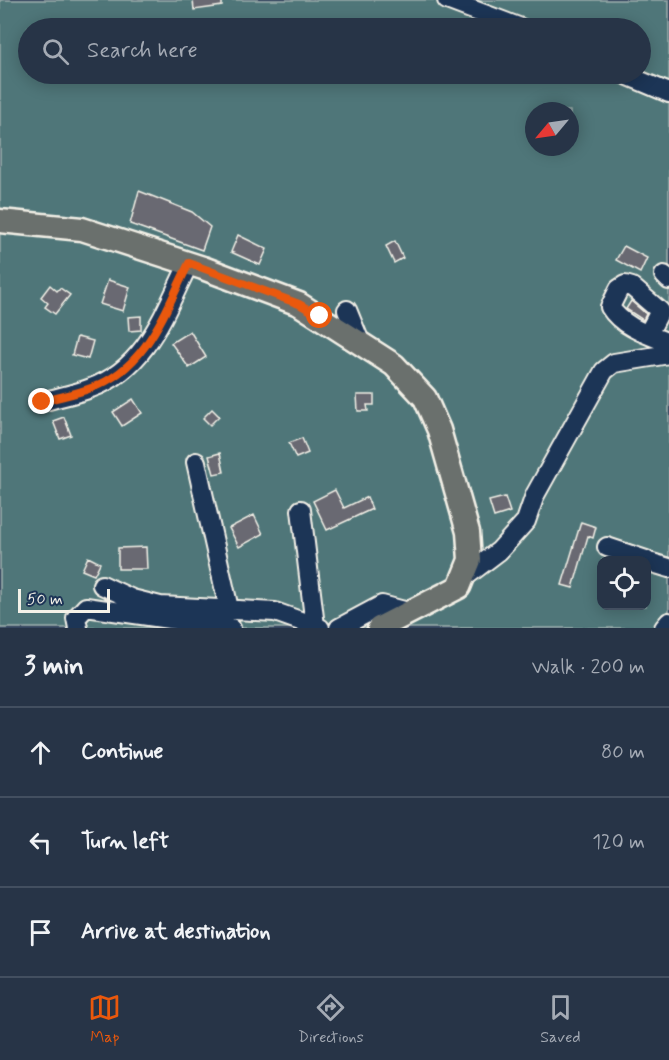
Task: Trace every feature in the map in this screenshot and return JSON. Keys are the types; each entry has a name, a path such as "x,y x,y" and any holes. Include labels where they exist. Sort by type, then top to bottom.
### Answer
{"main road":[{"path":"0,221 81,229 189,263 299,304 394,365 425,398 439,430 468,532 470,560 466,576 459,587 379,628"}],"street":[{"path":"447,0 495,18"},
{"path":"648,84 669,93"},
{"path":"42,402 93,388 129,366 152,338 189,263"},
{"path":"347,310 360,342"},
{"path":"648,334 668,350"},
{"path":"466,576 499,551 526,521 535,495 604,371 614,363 668,350"},
{"path":"196,462 229,609"},
{"path":"102,585 132,599 160,606 275,612 318,627 301,510"},
{"path":"607,547 632,556"},
{"path":"651,563 669,568"},
{"path":"339,628 382,605 408,612"},
{"path":"78,628 76,618 86,607 231,628"},
{"path":"664,628 669,622"}],"green space":[{"path":"0,0 669,0 669,628 0,628"}],"building":[{"path":"193,0 222,0 222,6 194,10"},
{"path":"139,191 192,212 210,227 202,250 130,224"},
{"path":"238,235 267,249 260,265 231,252"},
{"path":"395,241 403,258 394,263 386,246"},
{"path":"624,246 647,258 640,273 616,260"},
{"path":"108,280 130,287 123,311 100,304"},
{"path":"50,285 57,291 60,288 70,295 55,314 45,307 48,303 41,297"},
{"path":"631,301 646,314 643,320 626,309"},
{"path":"141,316 141,330 129,331 128,317"},
{"path":"190,331 206,357 189,368 171,343"},
{"path":"77,337 93,341 88,359 72,355"},
{"path":"357,395 374,395 374,405 367,405 368,411 358,411"},
{"path":"133,399 142,413 122,426 113,412"},
{"path":"212,409 219,416 210,425 203,418"},
{"path":"64,417 71,435 60,439 53,421"},
{"path":"302,438 308,453 296,458 289,443"},
{"path":"220,453 224,472 214,474 209,456"},
{"path":"335,490 344,508 367,497 372,509 327,530 313,501"},
{"path":"505,497 510,512 494,517 489,501"},
{"path":"254,515 263,534 239,547 229,528"},
{"path":"581,522 596,527 593,538 588,536 573,588 562,585"},
{"path":"146,547 147,569 118,569 118,548"},
{"path":"88,557 100,563 94,575 82,570"}],"route":[{"path":"42,402 93,388 129,366 141,355 152,338 189,263 299,304 320,316"}]}
